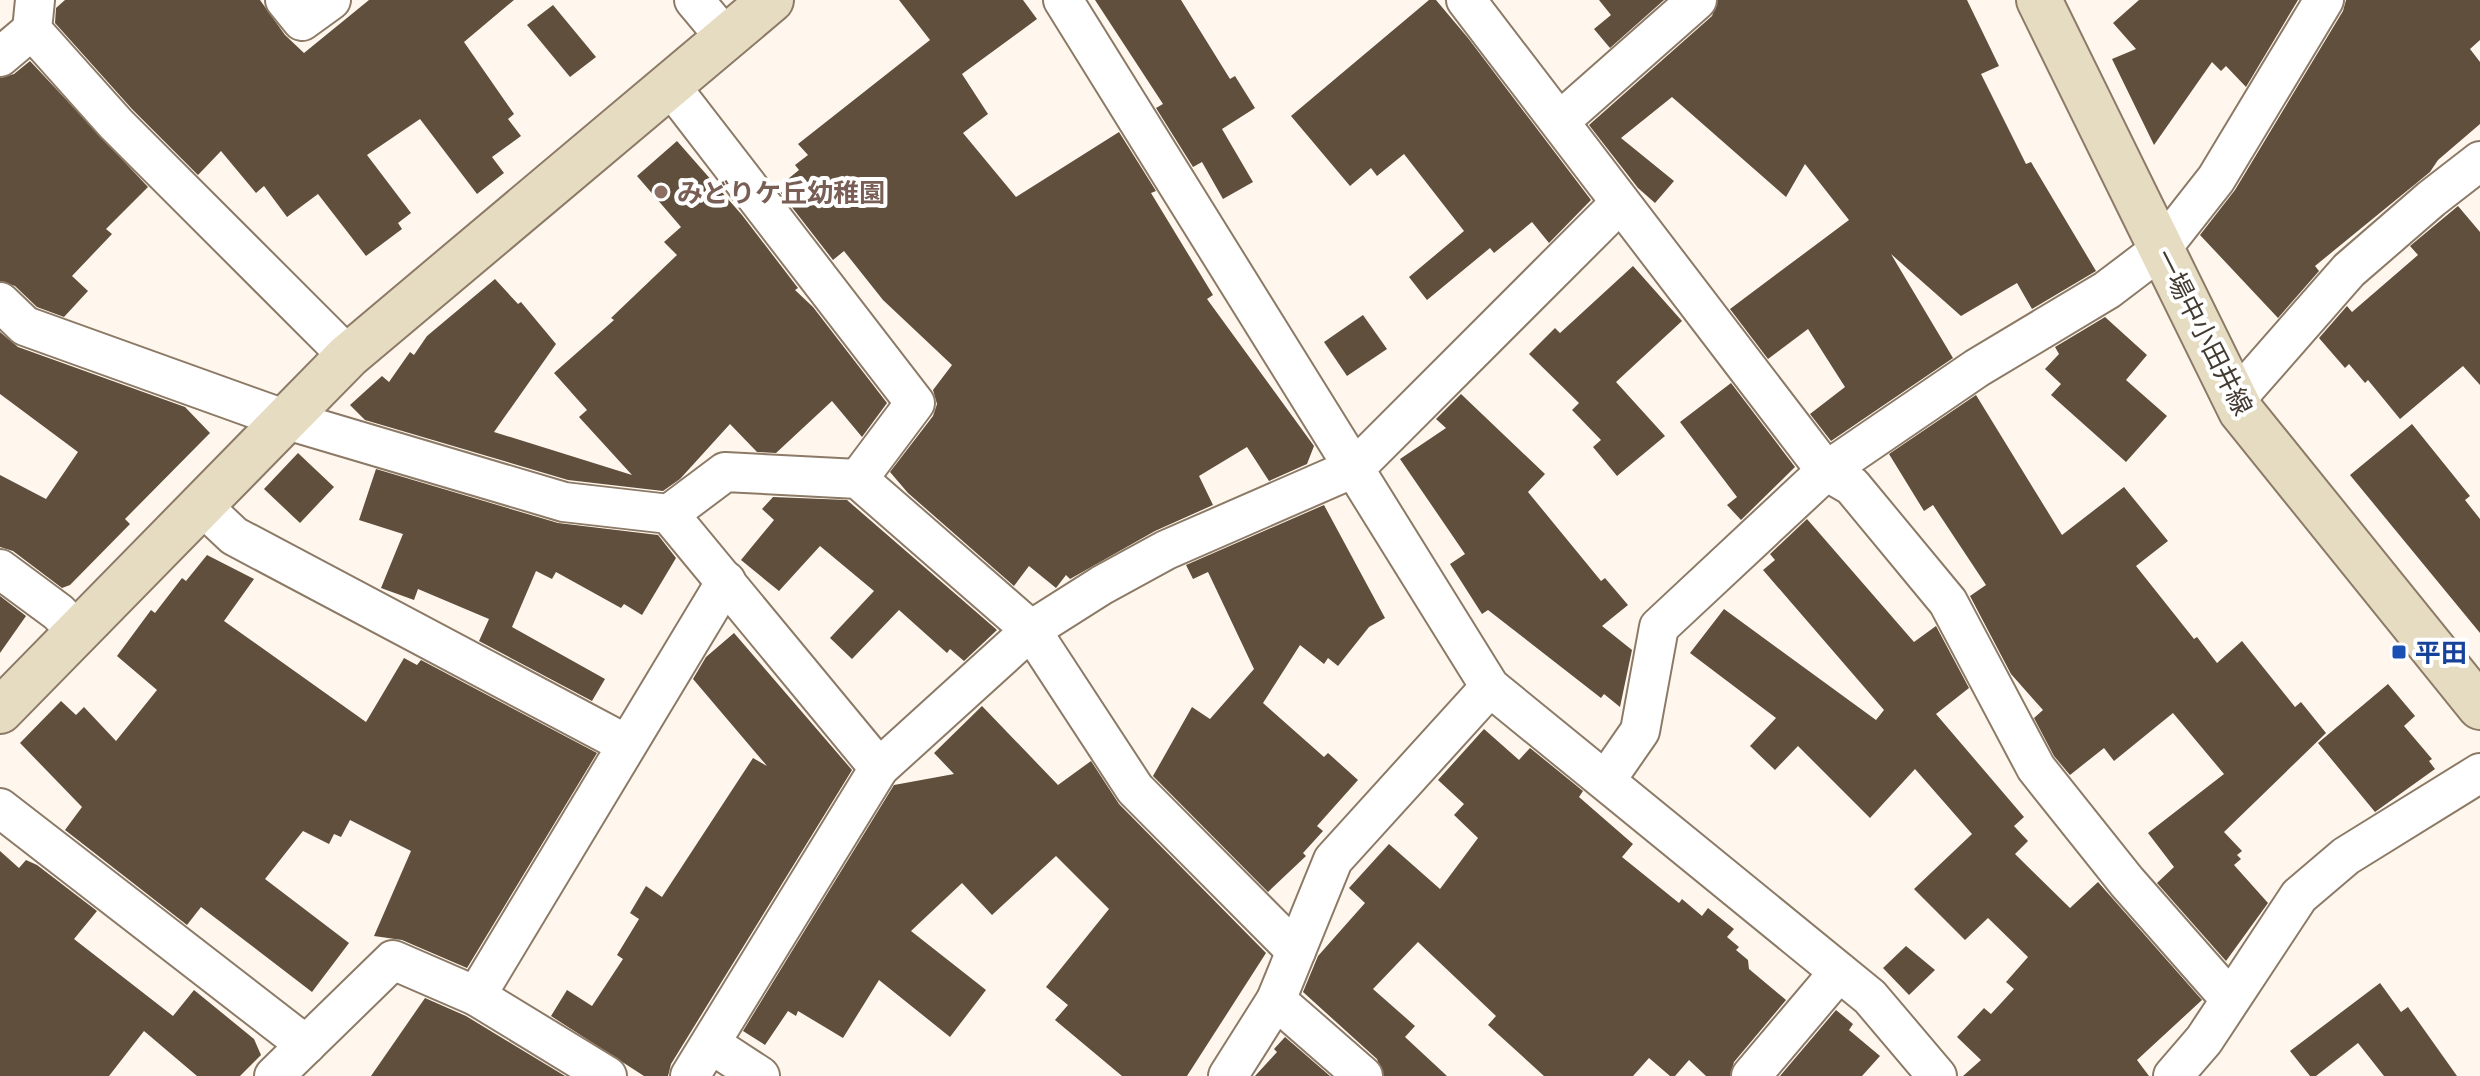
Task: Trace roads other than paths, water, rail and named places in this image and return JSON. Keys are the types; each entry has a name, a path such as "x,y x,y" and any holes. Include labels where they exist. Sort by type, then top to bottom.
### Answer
{"street":[{"path":"285,0 302,21 331,0"},
{"path":"694,0 725,37"},
{"path":"0,711 348,356 771,0"},
{"path":"1063,0 1490,687 1870,997 1937,1076"},
{"path":"1466,0 1561,120 1620,203 1826,471 1852,486 1948,602 2036,768 2127,882 2230,999"},
{"name":"一場中小田井線","path":"2039,0 2235,400 2480,707"},
{"path":"1606,780 1640,731 1659,627 1826,471 1977,368 2107,290 2161,249 2216,179 2324,0"},
{"path":"1561,120 1695,1"},
{"path":"0,57 34,15 116,124 348,356"},
{"path":"669,84 915,403 858,479"},
{"path":"2235,400 2349,270 2480,161"},
{"path":"690,1076 879,768 1031,630 1102,585 1166,550 1356,467 1620,203"},
{"path":"0,302 25,326 284,419 564,502 669,514 879,768"},
{"path":"669,514 725,472 858,479 1031,630 1135,789 1296,951"},
{"path":"200,504 234,536 626,744"},
{"path":"0,569 58,612 77,631"},
{"path":"476,996 726,581"},
{"path":"1228,1076 1276,1000 1333,860 1490,687"},
{"path":"2173,1076 2204,1040 2299,896 2346,856 2480,773"},
{"path":"0,808 306,1045"},
{"path":"274,1076 393,960 476,996 607,1076"},
{"path":"1751,1076 1839,972"},
{"path":"1276,1000 1363,1076"},
{"path":"711,1044 760,1076"}],"place":[{"name":"みどりケ丘幼稚園","path":"661,192"},
{"name":"平田","path":"2399,652"}]}
